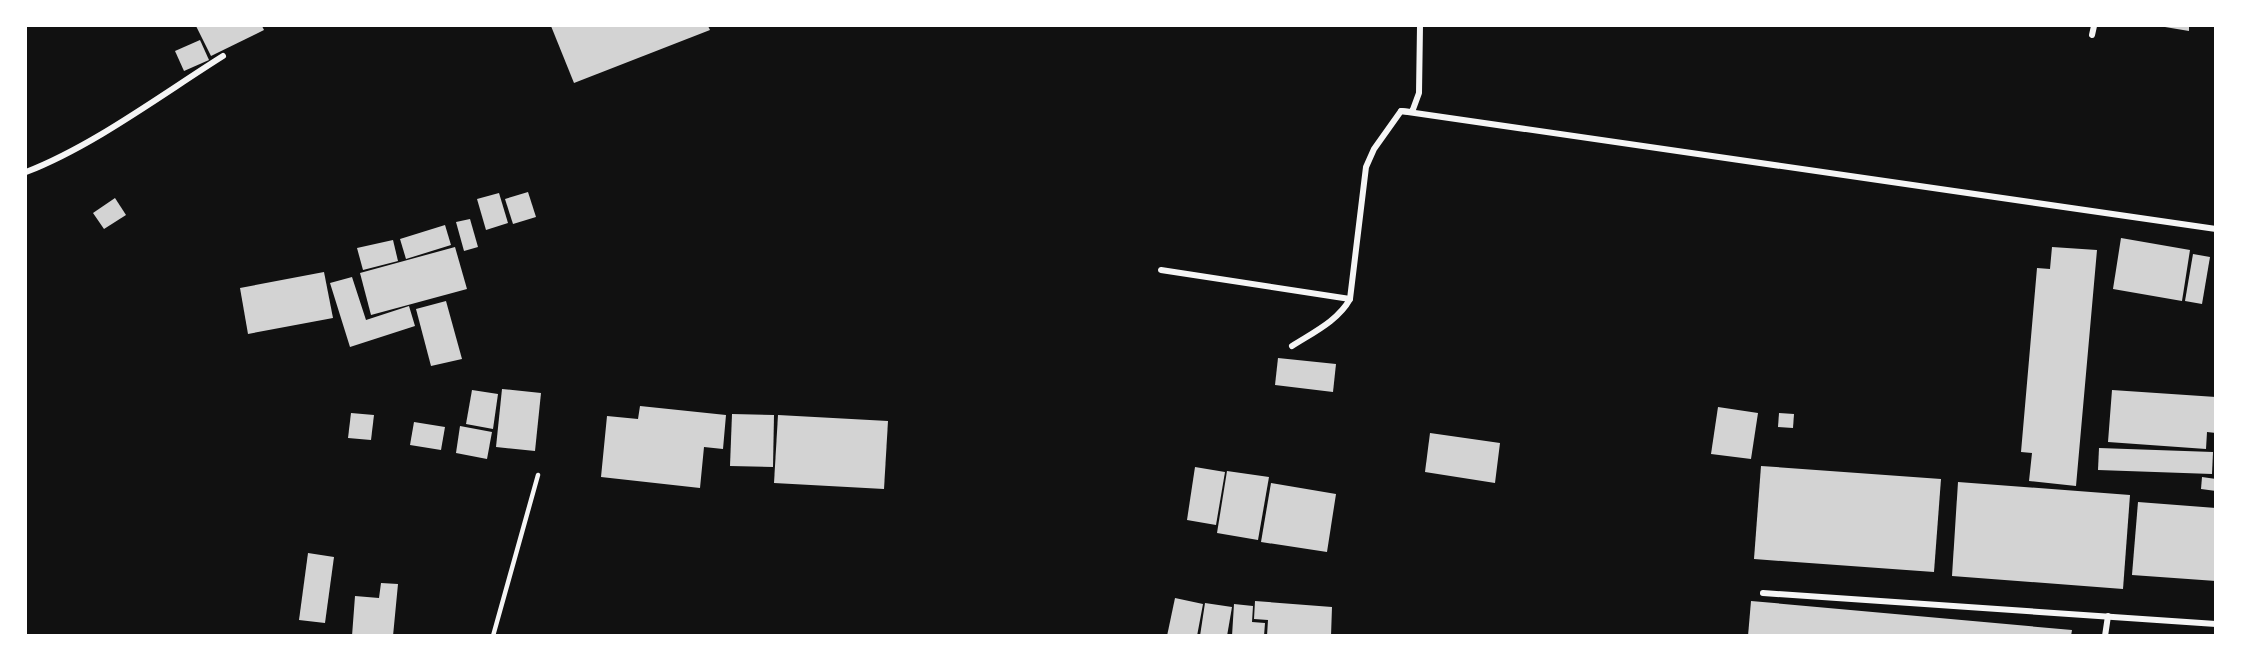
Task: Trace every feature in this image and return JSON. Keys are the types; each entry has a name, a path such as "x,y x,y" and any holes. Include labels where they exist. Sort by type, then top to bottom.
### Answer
{"street":[{"path":"1401,111 1412,112 1419,93 1420,26"},
{"path":"2092,35 2094,26"},
{"path":"26,172 50,163 87,142 223,56"},
{"path":"1401,111 2216,229"},
{"path":"1292,346 1335,318 1344,310 1350,299 1365,167 1374,149 1401,111"},
{"path":"1161,270 1350,299"},
{"path":"1763,593 2216,624"},
{"path":"2105,636 2108,616"}],"lane":[{"path":"493,636 538,475"}],"building":[{"path":"196,26 262,26 264,30 211,56"},
{"path":"551,26 708,26 710,30 574,83"},
{"path":"2159,26 2189,26 2189,31"},
{"path":"200,40 209,60 184,71 175,51"},
{"path":"528,192 536,217 513,224 505,199"},
{"path":"499,193 508,223 486,230 477,199"},
{"path":"115,198 126,215 104,229 93,213"},
{"path":"470,219 478,247 464,251 456,222"},
{"path":"445,225 451,245 406,259 400,239"},
{"path":"2121,238 2190,250 2182,301 2113,289"},
{"path":"393,240 398,261 363,270 357,248"},
{"path":"455,247 467,289 371,315 360,273"},
{"path":"2052,247 2097,250 2076,486 2029,481 2032,453 2021,452 2037,268 2050,269"},
{"path":"2193,254 2210,257 2202,304 2185,301"},
{"path":"324,272 333,318 248,334 240,288"},
{"path":"352,277 366,320 409,306 415,326 350,347 330,283"},
{"path":"446,301 462,359 431,366 416,309"},
{"path":"1278,358 1336,364 1333,392 1275,385"},
{"path":"502,389 541,393 535,451 496,447"},
{"path":"472,390 498,394 493,429 466,424"},
{"path":"2112,390 2216,397 2216,433 2207,432 2206,449 2108,442"},
{"path":"640,406 726,415 723,449 704,447 700,488 601,477 607,416 638,419"},
{"path":"1718,407 1758,413 1751,459 1711,454"},
{"path":"351,413 374,415 371,440 348,438"},
{"path":"1779,413 1794,414 1793,428 1778,427"},
{"path":"732,414 774,415 773,467 730,466"},
{"path":"778,415 888,421 884,489 774,483"},
{"path":"414,422 445,427 441,450 410,445"},
{"path":"460,426 492,432 487,459 456,453"},
{"path":"1430,433 1500,443 1495,483 1425,472"},
{"path":"2099,448 2213,452 2212,474 2098,470"},
{"path":"1761,466 1941,479 1934,572 1754,559"},
{"path":"1195,467 1225,472 1216,525 1187,520"},
{"path":"1227,471 1269,477 1258,540 1217,533"},
{"path":"2202,477 2216,479 2216,491 2201,489"},
{"path":"1958,482 2130,495 2123,589 1952,576"},
{"path":"1271,483 1336,494 1327,552 1261,542"},
{"path":"2138,502 2216,508 2216,581 2132,575"},
{"path":"308,553 334,557 325,623 299,620"},
{"path":"381,583 398,584 393,636 352,636 355,596 379,598"},
{"path":"1175,598 1203,604 1197,636 1167,636"},
{"path":"1255,601 1332,607 1331,636 1267,636 1268,620 1254,619"},
{"path":"1751,601 2072,630 2071,636 1748,636"},
{"path":"1205,603 1232,607 1227,636 1200,636"},
{"path":"1234,604 1253,606 1252,622 1265,623 1264,636 1232,636"}]}
